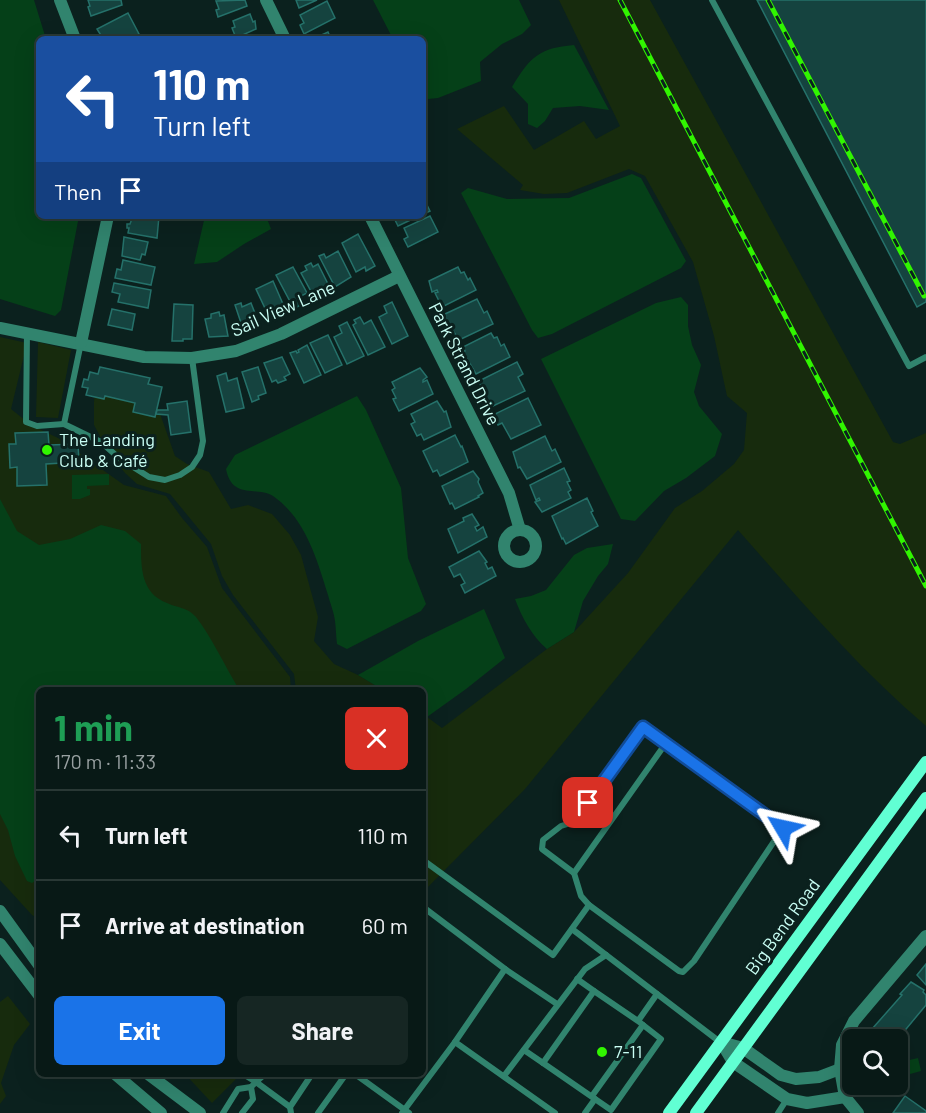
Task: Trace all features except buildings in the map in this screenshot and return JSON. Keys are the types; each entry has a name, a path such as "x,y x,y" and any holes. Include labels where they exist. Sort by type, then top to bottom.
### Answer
{"main road":[{"name":"Big Bend Road","path":"669,1113 926,762"},
{"path":"696,1113 926,798"}],"street":[{"path":"60,0 74,36"},
{"path":"266,0 284,36"},
{"path":"81,343 107,219"},
{"name":"Park Strand Drive","path":"371,219 509,493 520,530"},
{"name":"Sail View Lane","path":"0,328 144,357 192,358 236,351 281,334 399,276"},
{"path":"0,911 36,961"},
{"path":"858,1113 845,1097 840,1069 842,1045 850,1027 926,936"},
{"path":"0,944 36,991"},
{"path":"721,1042 743,1048 781,1075 796,1080 819,1077 840,1069"},
{"path":"721,1042 732,1062 787,1099 807,1103 845,1097"},
{"path":"119,1077 161,1113"},
{"path":"152,1077 200,1113"}],"lane":[{"path":"712,0 909,366 926,357"},
{"path":"27,333 26,422 37,426 63,424 101,442 119,458 148,477 165,480 180,475 192,467 200,455 203,441 192,358"},
{"path":"63,424 81,343"},
{"path":"643,727 783,828 694,961 684,972 679,971 589,905 581,896 574,873 542,849 543,840 561,826 574,822 643,727"},
{"path":"574,873 666,743"},
{"path":"426,862 553,955 589,905"},
{"path":"426,909 505,969 557,1004"},
{"path":"572,929 721,1042"},
{"path":"504,1076 585,969 606,955"},
{"path":"359,1077 405,1112 505,969"},
{"path":"524,1050 611,1110 641,1064 661,1039 577,979"},
{"path":"543,1063 594,991"},
{"path":"585,1113 634,1042 640,1023 657,994"},
{"path":"456,1042 555,1113"},
{"path":"246,1077 291,1110 310,1077"},
{"path":"223,1113 238,1089 254,1084 262,1077"},
{"path":"318,1113 344,1077"},
{"path":"242,1113 253,1099 254,1084"},
{"path":"778,1113 787,1099"}],"shaded area":[{"path":"0,0 34,0 45,36 36,36 36,219 78,219 61,310 55,316 0,299"},
{"path":"373,0 519,0 531,25 522,34 502,44 480,62 481,81 438,98 428,99 426,97 426,36 391,36"},
{"path":"559,0 650,0 893,442 900,444 926,433 926,726 852,656 738,530 525,789 426,889 426,716 442,728 547,649 574,632 628,573 675,508 702,491 734,464 744,450 747,413 727,396 714,336 693,262 645,176 629,169 567,193 544,194 520,190 523,185 457,129 504,106 534,150 584,121 596,139 620,126"},
{"path":"574,45 609,110 580,106 553,108 545,121 537,128 528,124 528,104 512,87 524,68 537,56 562,46"},
{"path":"632,174 641,178 686,261 681,268 552,334 538,338 461,193 468,188 507,199 569,198"},
{"path":"204,219 267,219 271,229 217,262 194,264"},
{"path":"681,297 688,305 688,326 692,345 701,365 694,392 699,406 722,434 715,456 664,491 635,521 621,519 541,359 656,303"},
{"path":"0,337 27,343 11,409 31,425 58,438 124,485 166,496 207,547 222,588 290,677 291,687 36,687 36,917 0,880"},
{"path":"38,342 71,350 58,418 36,417"},
{"path":"97,374 135,389 158,408 175,456 187,464 209,472 231,509 248,505 272,514 290,535 301,555 318,617 314,641 334,664 378,687 296,687 294,674 233,595 222,576 211,544 170,494 137,484 108,451 94,425"},
{"path":"357,396 366,410 401,488 408,558 426,604 421,611 347,649 337,644 332,608 319,567 308,540 294,516 284,505 267,493 239,489 229,479 226,469 235,455"},
{"path":"109,474 109,485 87,486 87,489 90,489 90,495 72,499 72,475"},
{"path":"0,499 17,531 39,545 70,539 101,525 125,531 141,544 142,571 152,593 158,599 186,609 196,617 213,642 237,687 36,687 36,880 32,883 27,881 15,856 8,830 0,814"},
{"path":"613,544 608,564 583,601 574,632 547,649 528,626 515,599 546,590 574,555 587,548"},
{"path":"484,609 505,658 427,717 426,687 378,687 358,675 418,641"},
{"path":"8,996 30,1024 14,1045 1,1083 6,1096 0,1104 0,1002"},
{"path":"918,1058 921,1071 908,1075 908,1060"},
{"path":"188,1077 238,1077 212,1103"}],"railway":[{"path":"620,0 926,586"},
{"path":"768,0 924,296"}],"place":[{"name":"The Landing Club & Café","path":"47,450"},
{"name":"7-11","path":"602,1052"}],"route":[{"path":"588,803 643,727 783,828"}]}
